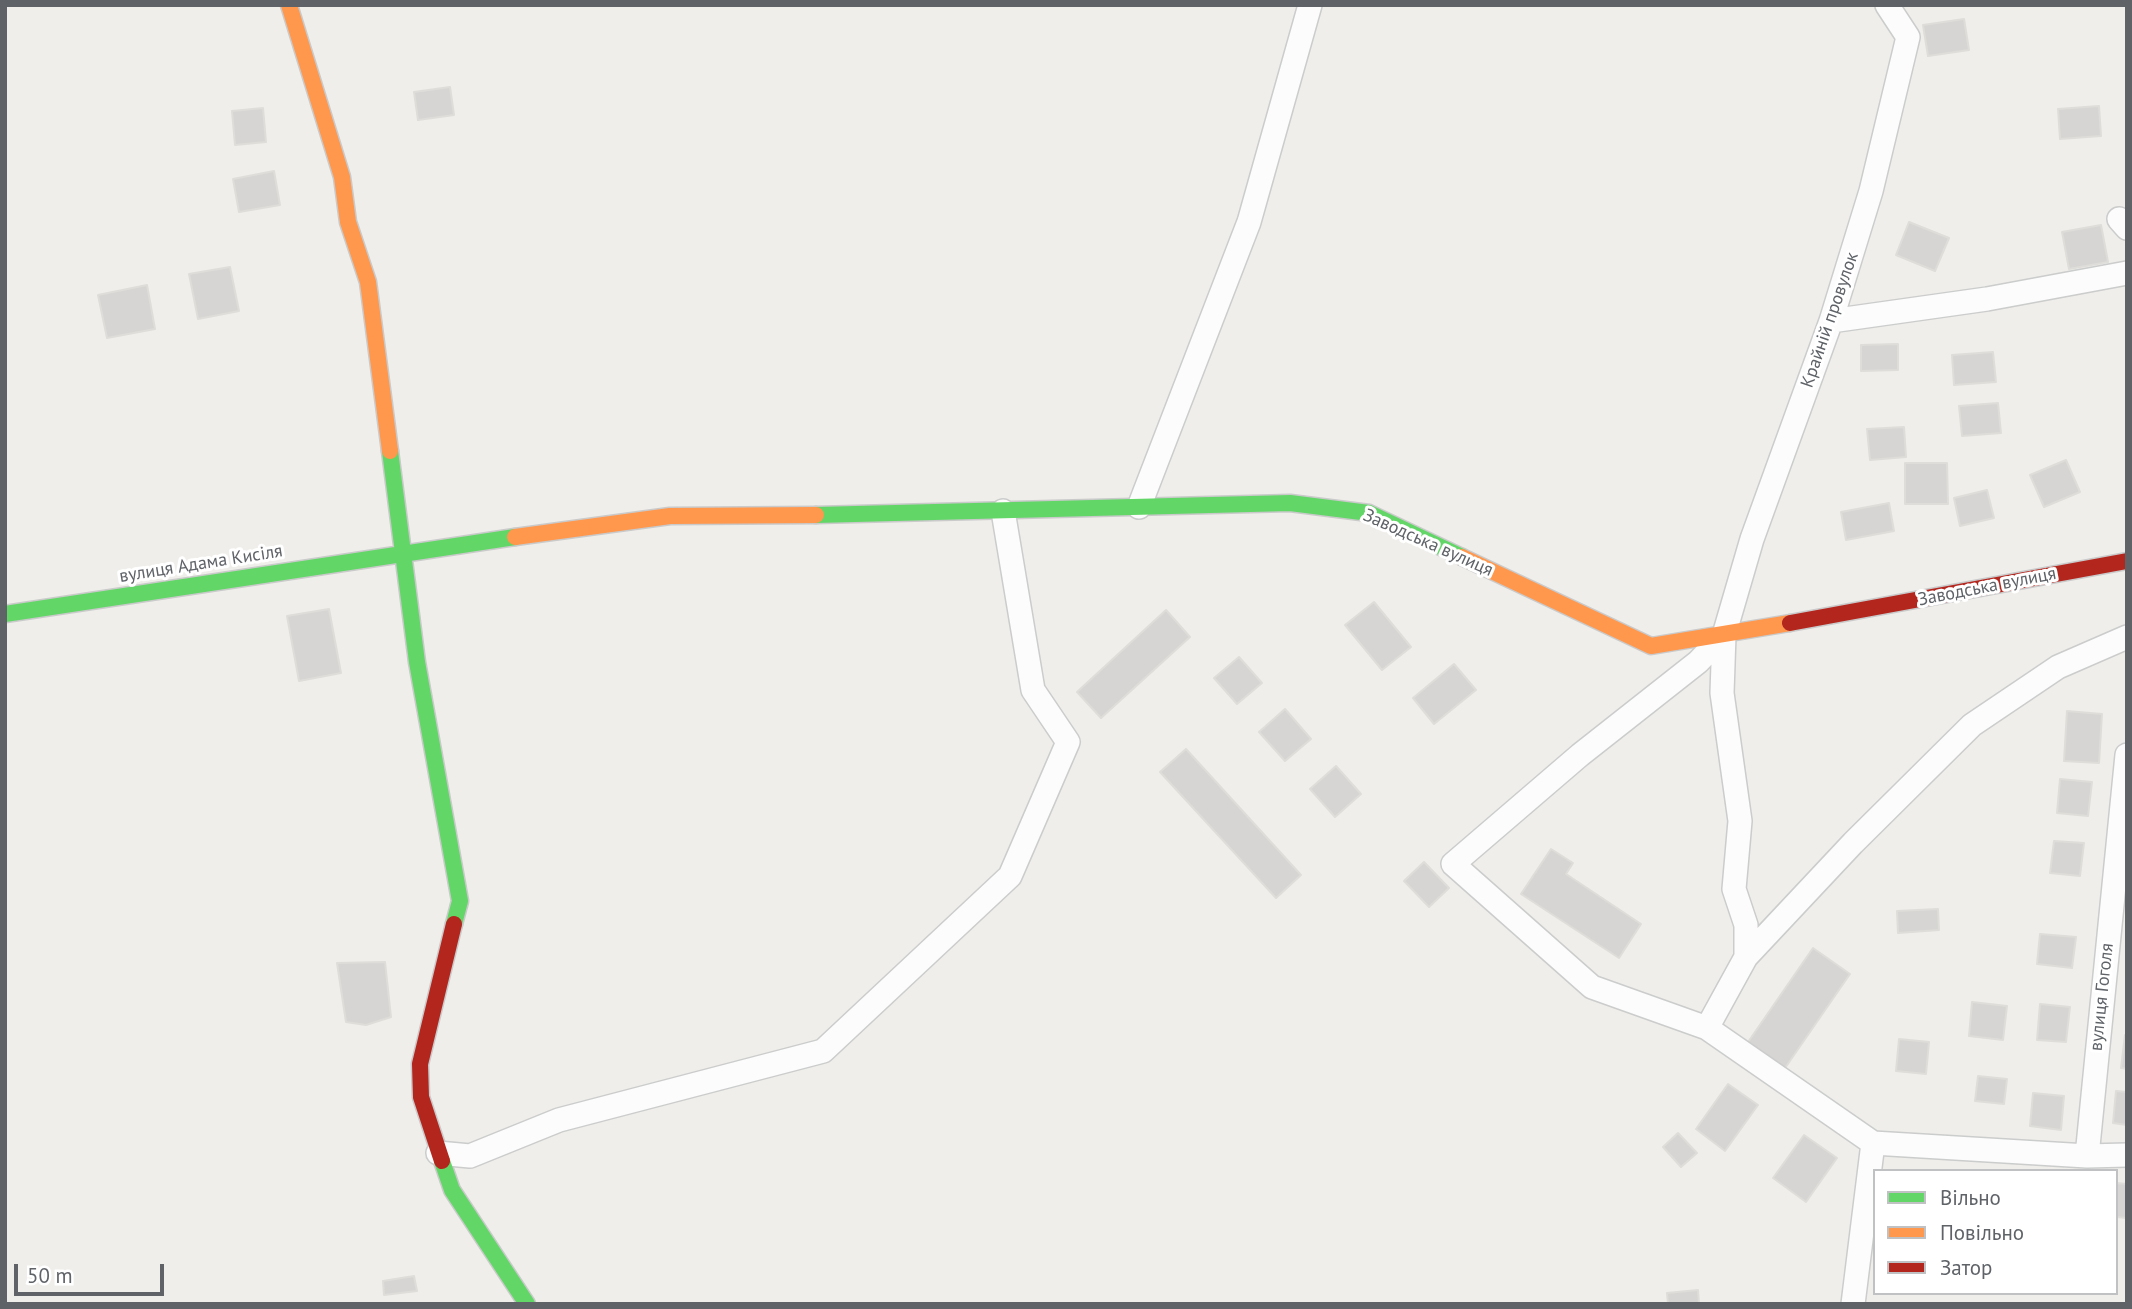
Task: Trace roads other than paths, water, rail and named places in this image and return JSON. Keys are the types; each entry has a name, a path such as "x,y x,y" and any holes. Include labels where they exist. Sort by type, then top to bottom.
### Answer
{"street":[{"path":"289,5 342,177 348,222 368,282 416,662 460,901 420,1064 421,1097 452,1191 527,1304"},
{"path":"1139,507 1249,222 1310,5"},
{"name":"Крайній провулок","path":"1724,635 1752,539 1831,321 1871,191 1908,37 1887,5"},
{"path":"1831,321 1987,299 2127,274"},
{"name":"Заводська вулиця","path":"996,511 1290,503 1369,513 1651,646 2127,561"},
{"path":"438,1153 470,1156 559,1120 823,1051 1010,876 1068,742 1032,690 996,511"},
{"name":"вулиця Адама Кисіля","path":"5,614 403,552 670,516 996,511"},
{"path":"1724,635 1698,662 1580,755 1453,864 1592,987 1707,1028 1873,1143 2087,1156 2127,1155"},
{"path":"1724,635 1722,693 1740,821 1734,889 1746,925 1745,957"},
{"path":"1707,1028 1745,957 1853,842 1972,725 2058,667 2127,637"},
{"name":"вулиця Гоголя","path":"2087,1156 2127,755"},
{"path":"1853,1304 1873,1143"}]}
